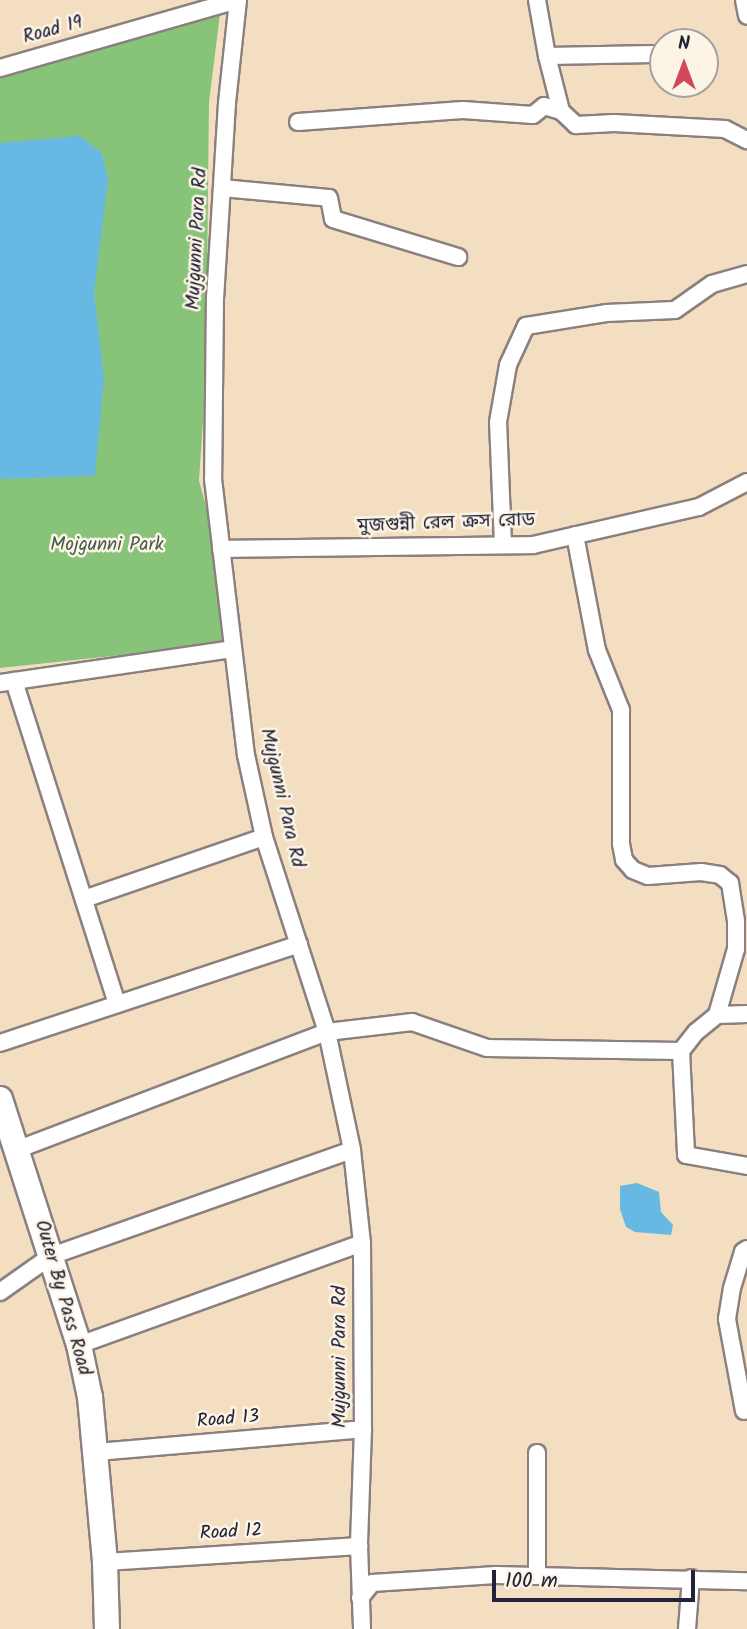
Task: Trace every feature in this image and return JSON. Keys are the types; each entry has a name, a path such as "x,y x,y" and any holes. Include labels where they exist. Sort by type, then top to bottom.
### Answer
{"main road":[{"name":"Outer By Pass Road","path":"0,1099 8,1149 44,1260 79,1345 90,1397 105,1562 107,1629"},
{"name":"Outer By Pass Road","path":"44,1260 75,1400 92,1629"}],"street":[{"name":"Road 19","path":"0,68 237,0"},
{"name":"Mujgunni Para Rd","path":"237,0 222,188 212,432 221,549 246,755 264,837 327,1032 352,1150 362,1243 363,1429 359,1546 362,1629"},
{"path":"537,0 561,111"},
{"path":"744,0 747,16"},
{"path":"547,56 649,54"},
{"path":"298,122 349,116 463,110 533,116 544,106 561,111 576,125 614,123 725,129 747,140"},
{"path":"222,188 329,198 333,219 458,257"},
{"path":"503,545 498,422 508,365 526,326 606,313 675,310 712,284 747,274"},
{"name":"মুজগুন্নী রেল ক্রস রোড","path":"221,549 533,545 699,507 747,482"},
{"path":"575,536 597,650 621,710 621,844 624,860 633,870 648,876 701,872 720,875 730,883 736,921 736,949 717,1015 696,1032 681,1051 686,1155 747,1166"},
{"path":"117,1003 7,682 233,649"},
{"path":"83,899 264,837"},
{"path":"0,1043 299,944"},
{"path":"717,1015 747,1014"},
{"path":"8,1149 327,1032 412,1022 487,1048 681,1051"},
{"path":"0,1292 44,1260 352,1150"},
{"path":"79,1345 362,1243"},
{"path":"744,1411 727,1318 732,1288 743,1252 747,1249"},
{"name":"Road 13","path":"96,1452 363,1429"},
{"path":"537,1453 537,1575"},
{"name":"Road 12","path":"105,1562 359,1546"},
{"path":"360,1598 372,1583 537,1575 747,1581"},
{"path":"687,1629 691,1578"}],"green space":[{"name":"Mojgunni Park","path":"220,14 209,102 206,375 199,481 218,549 225,644 0,668 0,74"}],"water":[{"path":"80,136 102,153 108,180 94,293 104,379 95,476 0,479 0,143"},
{"path":"637,1183 659,1192 661,1212 673,1225 671,1235 635,1232 626,1227 620,1209 620,1186"}]}
